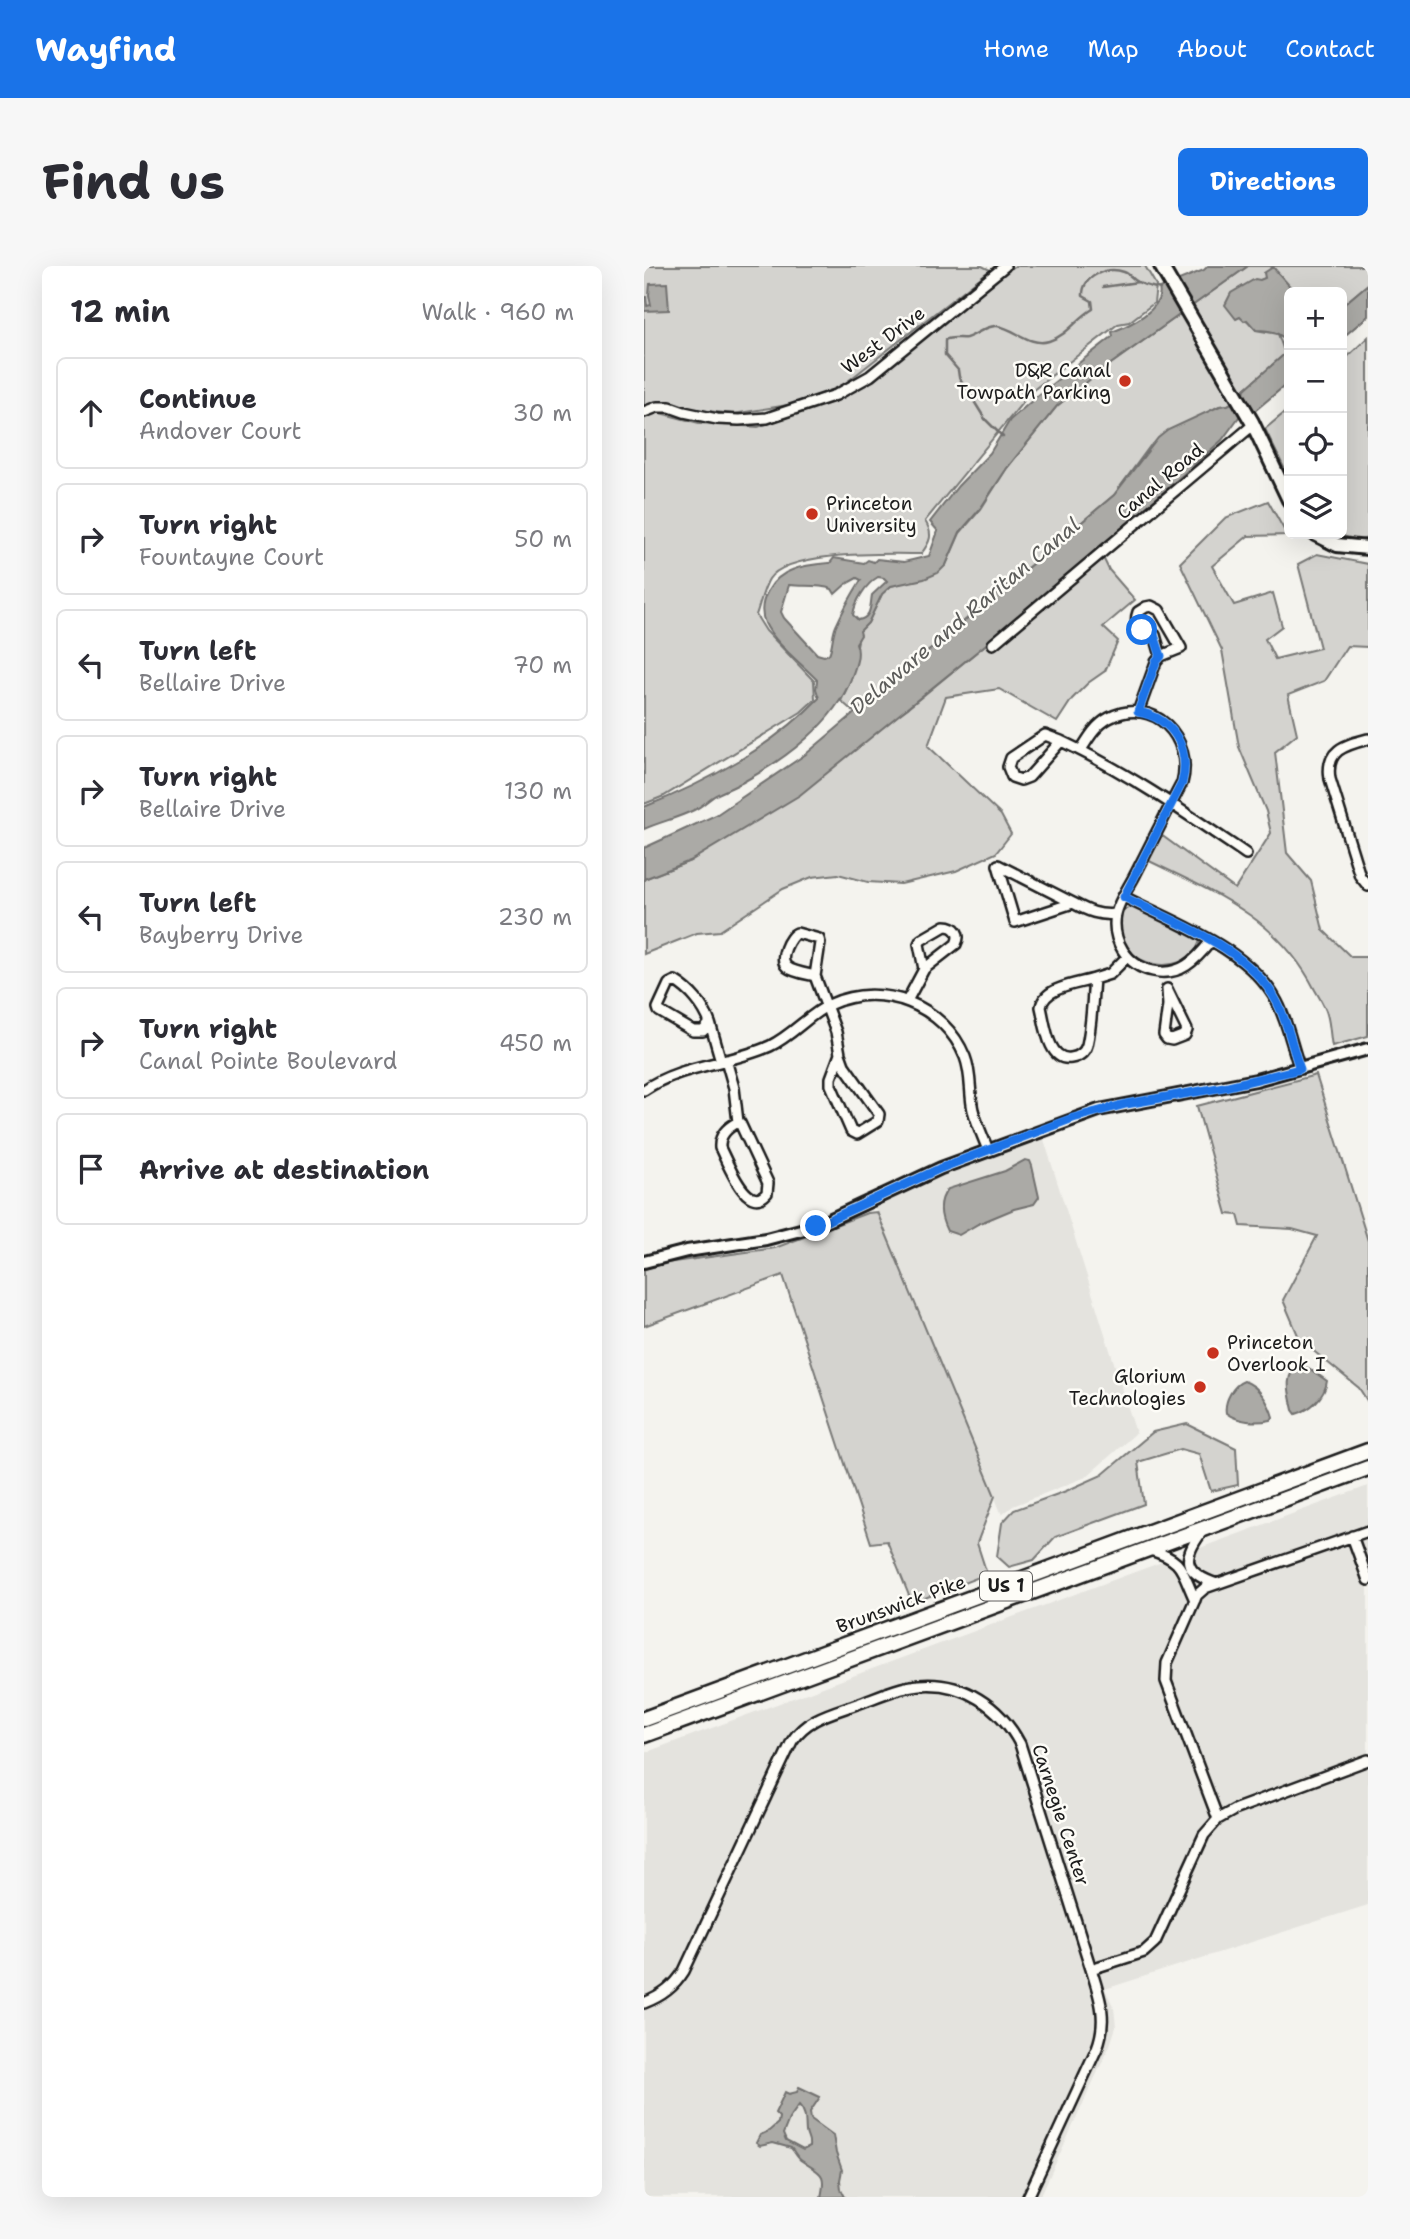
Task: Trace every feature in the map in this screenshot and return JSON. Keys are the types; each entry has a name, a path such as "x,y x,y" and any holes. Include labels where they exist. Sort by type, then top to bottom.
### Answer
{"highway":[{"name":"Brunswick Pike","path":"644,1719 1368,1451"},
{"name":"Brunswick Pike","path":"644,1735 1368,1468"}],"main road":[{"path":"1164,270 1251,421 1284,490"},
{"path":"1325,539 1338,545 1368,548"}],"street":[{"name":"West Drive","path":"644,412 657,407 670,407 717,419 767,418 825,399 870,376 999,268"},
{"name":"Canal Road","path":"993,644 1251,421"},
{"path":"1138,712 1156,662 1161,656 1181,648 1159,610 1146,607 1138,612 1137,622 1142,630 1154,635 1161,656"},
{"path":"1081,750 1100,723 1118,714 1147,713 1171,728 1184,753 1184,772 1172,803 1116,914 1116,933 1127,957 1141,968 1166,973 1192,962 1212,941"},
{"path":"1061,741 1026,779 1016,779 1009,772 1011,758 1040,737 1050,736 1081,750 1172,803 1246,854"},
{"path":"1368,739 1340,749 1334,754 1329,768 1329,779 1360,876 1368,886"},
{"path":"1073,903 1015,922 998,865 1099,915 1116,914"},
{"path":"1124,897 1212,941 1240,958 1260,976 1284,1017 1300,1069"},
{"path":"907,1001 924,969 956,944 958,935 954,928 942,928 921,940 919,948 924,969"},
{"path":"815,976 791,969 785,964 789,939 794,934 818,939 820,943 815,976 828,1005 840,1054 844,1065 879,1114 878,1121 859,1133 851,1131 832,1090 831,1078 840,1054"},
{"path":"1094,979 1085,1048 1072,1059 1060,1057 1052,1048 1042,1002 1049,993 1110,974 1127,957"},
{"path":"1166,973 1167,989 1168,1005 1164,1035 1172,1040 1185,1035 1187,1030 1167,989"},
{"path":"710,1023 703,1031 693,1031 661,1014 659,1008 669,984 679,982 703,1007 710,1023 734,1088 738,1122 768,1183 767,1193 760,1199 754,1200 746,1195 720,1148 724,1132 738,1122"},
{"path":"644,1090 680,1071 757,1052 773,1044 828,1005 844,999 869,995 895,997 929,1012 941,1022 959,1045 970,1073 974,1112 988,1150"},
{"path":"644,1262 687,1251 766,1239 816,1226 941,1168 1099,1110 1224,1087 1368,1049"},
{"path":"1205,1528 1189,1552 1189,1562 1192,1572 1217,1584"},
{"path":"1218,1819 1166,1681 1167,1663 1195,1600 1200,1591 1217,1584 1368,1531"},
{"path":"1352,1536 1368,1580"},
{"path":"1148,1549 1172,1558 1180,1566 1195,1600"},
{"name":"Carnegie Center","path":"644,2003 671,1988 684,1971 797,1732 821,1717 903,1688 918,1685 948,1686 974,1695 996,1710 1014,1731 1024,1752 1102,2004 1100,2040 1028,2197"},
{"path":"1091,1969 1144,1952 1155,1942 1204,1835 1218,1819 1368,1760"}],"shaded area":[{"path":"644,266 982,266 990,270 825,399 733,414 649,404 644,407"},
{"path":"1015,266 1145,266 1156,285 1154,303 1129,322 1118,324 1032,391 925,521 930,538 921,554 864,554 817,558 780,570 769,579 756,615 766,631 814,681 815,699 801,712 664,796 644,804 644,418 656,412 699,423 758,427 844,397 993,280"},
{"path":"1208,266 1248,266 1098,373 1057,406 960,532 946,565 938,573 891,586 882,594 868,623 860,631 861,635 856,643 857,661 851,679 821,725 792,751 742,783 713,797 697,809 644,829 644,807 691,787 737,762 781,732 819,698 817,680 781,646 765,623 764,599 778,578 797,568 830,563 834,558 864,563 877,559 904,562 929,556 938,531 930,522 958,486 990,453 1010,420 1113,336 1112,332 1151,310 1159,296 1159,288","holes":["878,577 887,581 872,595 866,617 858,620 853,615 856,604 865,588","857,578 861,580 836,626 829,654 817,654 781,612 789,585 826,587 832,589 835,594"]},
{"path":"1248,266 1368,266 1368,284 1347,302 1347,287 1290,287 1272,269 1268,271 1236,319 1240,316 1256,330 1278,334 1284,355 1245,389 1243,397 1228,405 1219,406 1150,446 1114,495 855,713 841,701 849,684 860,631 868,623 882,594 891,586 946,565 960,533 981,509 1007,468 1057,406 1094,376"},
{"path":"1273,267 1291,287 1284,287 1284,339 1275,332 1256,330 1240,317 1236,319 1225,305 1231,293 1255,279 1265,278 1264,273"},
{"path":"667,283 669,310 644,311 644,297 647,306 651,305 650,284"},
{"path":"1368,284 1368,316 1347,334 1347,302"},
{"path":"1368,337 1368,538 1356,541 1347,537 1347,357"},
{"path":"1284,354 1284,386 1256,410 1239,417 1222,440 1054,589 800,795 690,861 644,879 644,848 716,815 806,754 1114,495 1158,438 1168,430 1243,397 1245,389"},
{"path":"1284,413 1284,468 1265,429"},
{"path":"1268,501 1284,530 1284,535 1248,536 1212,566 1234,605 1273,593 1282,626 1265,639 1275,659 1320,648 1298,564 1317,554 1368,564 1368,647 1347,646 1324,681 1288,695 1297,734 1275,752 1287,853 1311,881 1323,930 1351,957 1368,957 1368,1036 1332,1046 1323,1005 1300,965 1282,943 1241,909 1143,858 1157,832 1235,889 1271,833 1266,811 1239,747 1222,650 1180,563 1225,518"},
{"path":"1099,549 1109,570 1135,600 1103,627 1118,641 1105,671 1072,699 1057,722 999,689 946,697 928,746 1001,815 1011,834 996,853 956,871 901,884 868,882 838,874 812,877 783,889 720,931 697,933 644,954 644,879 690,861 908,708"},
{"path":"1134,906 1200,941 1192,954 1179,962 1164,965 1149,963 1135,956 1125,945 1120,929 1123,910"},
{"path":"1316,1075 1368,1241 1368,1402 1359,1388 1300,1340 1283,1300 1317,1236 1292,1229 1241,1226 1238,1215 1227,1214 1197,1106"},
{"path":"1041,1130 1136,1433 1086,1477 1013,1506 1002,1515 872,1201"},
{"path":"1025,1160 1030,1161 1032,1166 1039,1197 1034,1204 1014,1209 959,1235 947,1231 941,1210 942,1199 948,1189 1005,1171"},
{"path":"877,1212 995,1496 977,1543 987,1574 912,1603 887,1541 871,1543 783,1275 644,1326 644,1269 666,1263 775,1248 867,1213"},
{"path":"1300,1365 1327,1381 1316,1402 1296,1414 1290,1398 1289,1379 1294,1369"},
{"path":"1244,1381 1263,1396 1273,1417 1271,1420 1247,1421 1226,1413 1230,1394"},
{"path":"1187,1424 1236,1448 1238,1485 1211,1491 1199,1454 1181,1449 1138,1462 1144,1504 1055,1537 1034,1560 1009,1567 997,1556 1002,1523 1014,1510 1102,1475 1153,1432"},
{"path":"1368,1486 1368,1905 1105,1989 1114,2008 1116,2027 1040,2197 644,2197 644,1753"},
{"path":"799,2087 820,2097 810,2112 811,2119 833,2135 842,2170 841,2189 845,2197 821,2197 821,2174 800,2160 791,2148 773,2143 760,2146 756,2143 760,2135 778,2123 779,2117 775,2113 785,2092 797,2092","holes":["799,2105 802,2108 809,2144 809,2147 803,2150 786,2141 783,2134"]}],"waterway":[{"path":"1003,437 985,419 959,377 958,370 945,355 945,340 966,338 997,326 1035,341 1049,341 1067,331 1093,309 1092,301 1083,296 1084,289 1091,278 1110,270 1124,272 1136,281 1160,289"},
{"path":"1103,287 1138,282"}],"place":[{"name":"D&R Canal Towpath Parking","path":"1125,381"},
{"name":"Princeton University","path":"812,514"},
{"name":"Princeton Overlook I","path":"1213,1353"},
{"name":"Glorium Technologies","path":"1200,1387"}],"route":[{"path":"816,1226 941,1168 1073,1118 1126,1104 1224,1087 1300,1069 1278,1002 1249,965 1225,948 1124,897 1182,783 1185,763 1181,744 1171,728 1156,717 1138,712 1156,662 1161,656 1154,635 1142,630"}],"water label":[{"name":"Delaware and Raritan Canal","path":"965,616"}]}
